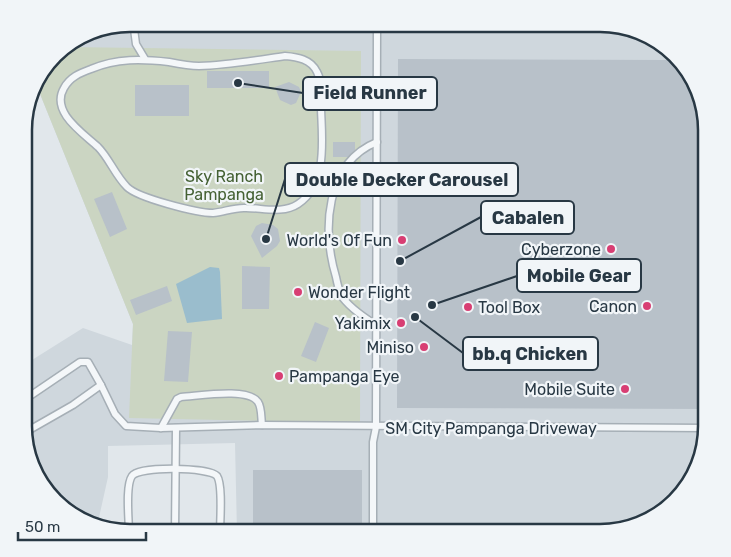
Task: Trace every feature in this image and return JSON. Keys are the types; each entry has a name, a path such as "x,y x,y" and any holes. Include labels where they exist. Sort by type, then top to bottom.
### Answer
{"lane":[{"path":"134,32 136,44 145,59"},
{"name":"SM City Pampanga Driveway","path":"377,33 376,428 698,428"},
{"path":"285,56 299,58 308,62 317,71 320,84 323,157 319,174 310,190 298,204 270,211 245,208 212,213 159,202 128,188 100,149 64,114 61,92 68,80 100,65 127,59 145,59 197,66 285,56"},
{"path":"376,325 363,316 342,296 330,258 328,235 332,195 340,175 346,165 367,146 377,142"},
{"path":"33,394 80,362 88,362 114,414 126,426 176,428 262,425 376,428 373,442 373,524"},
{"path":"33,428 73,405 101,385"},
{"path":"161,428 177,399 182,397 242,393 254,396 260,404 262,425"},
{"path":"175,524 176,428"},
{"path":"129,524 129,482 133,475 139,471 176,469 212,473 217,477 220,485 220,524"}],"shaded area":[{"path":"131,32 613,33 638,40 665,57 682,76 693,99 698,124 697,445 688,470 674,491 655,508 632,519 607,524 237,524 235,443 108,446 108,477 99,519 93,517 61,496 40,464 34,445 33,433 33,360 83,328 132,345 133,324 40,94 49,76 66,57 87,43 99,38"}],"green space":[{"name":"Sky Ranch Pampanga","path":"80,47 361,51 360,423 129,418 133,324 40,94 49,76 57,66"}],"water":[{"path":"210,267 219,268 220,272 222,319 187,323 176,284"}],"building":[{"path":"398,59 667,60 682,76 697,112 698,409 397,408"},
{"path":"207,71 269,71 269,88 207,88"},
{"path":"289,82 299,87 301,92 296,103 291,105 280,100 275,87"},
{"path":"135,85 189,85 189,116 135,116"},
{"path":"333,142 355,142 355,150 348,157 333,157"},
{"path":"112,192 127,229 110,237 94,199"},
{"path":"262,223 273,225 278,229 280,241 277,246 262,258 251,236 256,226"},
{"path":"242,266 270,267 269,309 242,309"},
{"path":"167,286 172,301 136,315 130,300"},
{"path":"315,322 329,328 316,362 301,356"},
{"path":"168,331 192,332 188,382 164,381"},
{"path":"253,470 362,470 362,524 253,524"}],"place":[{"name":"Field Runner","path":"238,83"},
{"name":"Double Decker Carousel","path":"266,239"},
{"name":"World's Of Fun","path":"402,240"},
{"name":"Cyberzone","path":"611,249"},
{"name":"Cabalen","path":"400,261"},
{"name":"Wonder Flight","path":"298,292"},
{"name":"Mobile Gear","path":"432,305"},
{"name":"Canon","path":"647,306"},
{"name":"Tool Box","path":"468,307"},
{"name":"bb.q Chicken","path":"415,317"},
{"name":"Yakimix","path":"401,323"},
{"name":"Miniso","path":"424,347"},
{"name":"Pampanga Eye","path":"279,376"},
{"name":"Mobile Suite","path":"625,389"}]}
